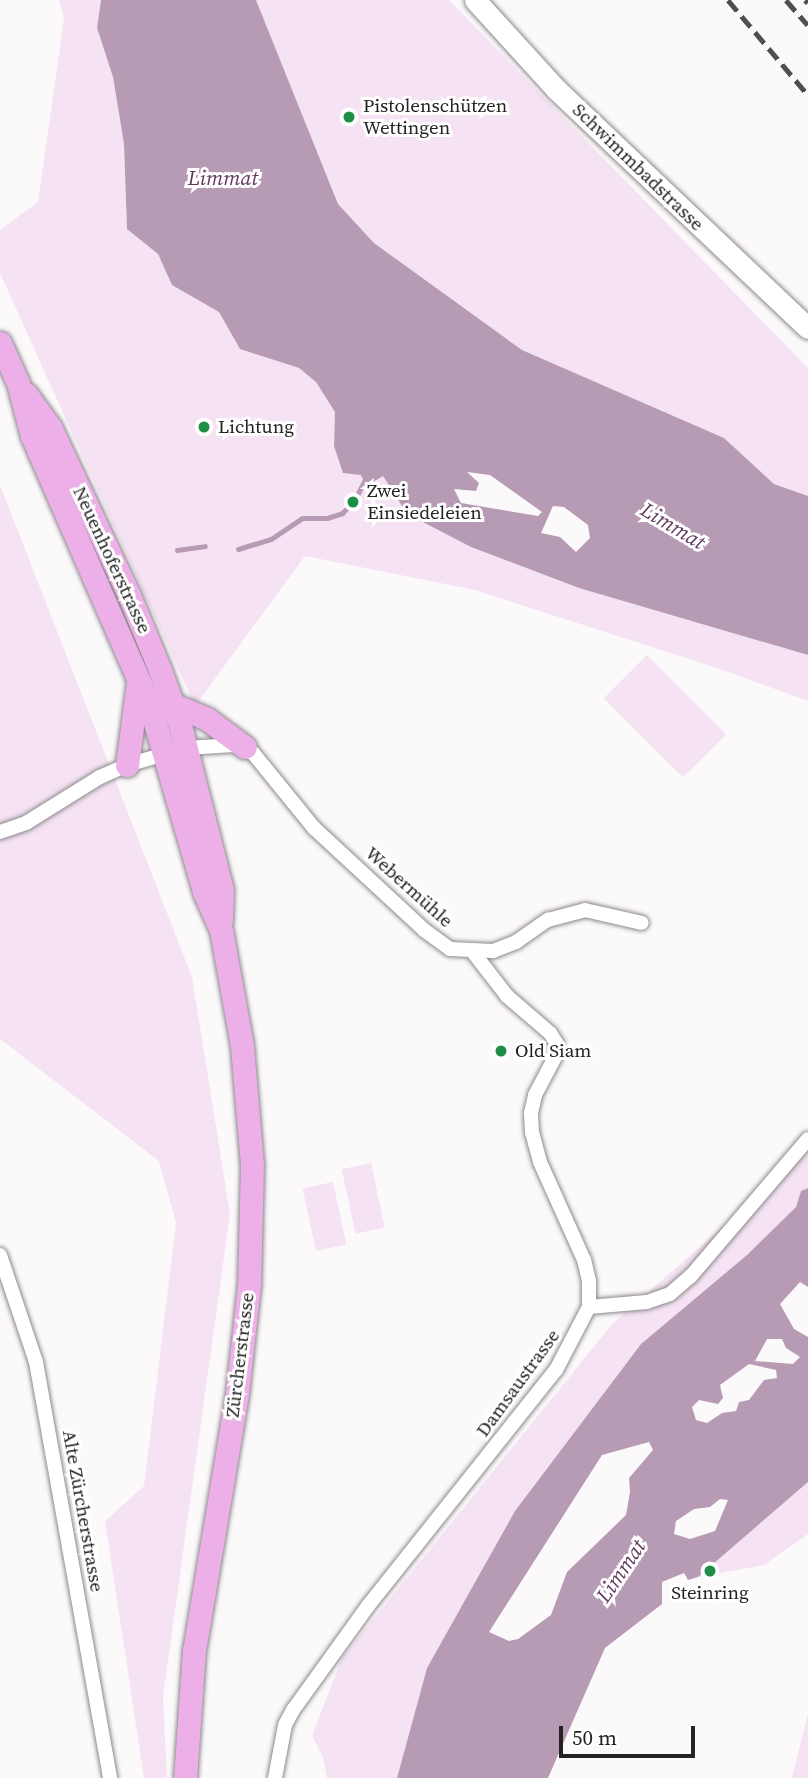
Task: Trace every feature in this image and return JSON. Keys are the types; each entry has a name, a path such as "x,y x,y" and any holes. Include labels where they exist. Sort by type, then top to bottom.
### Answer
{"main road":[{"name":"Schwimmbadstrasse","path":"475,0 556,89 808,328"},
{"name":"Neuenhoferstrasse","path":"0,344 18,383 32,436 139,680 175,751"},
{"name":"Neuenhoferstrasse","path":"18,383 50,427 129,595 172,704 175,751"},
{"path":"127,765 139,680"},
{"path":"172,704 207,719 245,747"},
{"name":"Zürcherstrasse","path":"175,751 204,892 221,930 239,1020 248,1105 252,1215 239,1381 194,1650 185,1778"}],"street":[{"path":"0,832 26,823 100,777 127,765 206,745 245,747"},
{"name":"Webermühle","path":"245,747 260,760 314,828 424,930 450,949 473,953"},
{"path":"473,953 494,951 516,942 548,920 585,910 642,923"},
{"path":"473,953 507,996 550,1032 557,1044 556,1055 535,1095 531,1133 540,1162 584,1260 589,1281 589,1307 648,1302 670,1294 691,1276 808,1139"},
{"name":"Alte Zürcherstrasse","path":"0,1255 36,1362 110,1778"},
{"name":"Damsaustrasse","path":"275,1778 285,1725 300,1699 369,1606 556,1370 589,1307"}],"shaded area":[{"path":"59,0 101,0 97,28 113,77 124,144 127,229 158,254 172,285 219,312 240,349 299,368 316,382 335,412 334,446 383,476 407,515 471,547 579,588 808,655 808,701 717,668 475,590 305,556 195,706 0,273 0,230 38,202 64,18"},
{"path":"256,0 449,0 808,368 808,496 774,484 724,438 522,350 374,243 338,204"},
{"path":"0,485 192,977 230,1214 163,1697 167,1778 144,1778 105,1521 144,1486 176,1223 159,1161 0,1039"},
{"path":"647,655 726,734 683,777 604,698"},
{"path":"808,1152 808,1188 801,1191 796,1207 747,1255 641,1344 515,1511 427,1668 397,1778 327,1778 323,1757 312,1736 342,1658 613,1323"},
{"path":"371,1163 385,1228 355,1234 342,1169"},
{"path":"333,1182 346,1245 316,1251 303,1188"},
{"path":"808,1482 808,1534 764,1565 698,1577"},
{"path":"808,1713 808,1778 793,1778 792,1777"}],"water":[{"name":"Limmat","path":"101,0 256,0 338,204 374,243 522,350 724,438 774,484 808,496 808,655 579,588 471,547 407,514 383,476 366,486 361,475 343,473 334,446 335,412 316,382 299,368 240,349 219,312 172,285 158,254 127,229 124,144 113,77 97,28","holes":["467,472 490,475 542,512 538,516 461,503 454,489 476,491 479,483","553,506 564,507 588,525 590,538 576,552 560,537 541,533"]},
{"name":"Limmat","path":"808,1188 808,1287 800,1282 780,1304 794,1329 808,1337 808,1482 698,1577 688,1580 684,1573 662,1582 662,1604 605,1648 548,1778 397,1778 427,1668 515,1511 641,1344 747,1255 796,1207 801,1191","holes":["767,1339 782,1339 786,1348 800,1357 793,1364 755,1361","749,1364 776,1370 777,1378 764,1380 749,1400 739,1402 736,1411 722,1413 707,1423 696,1420 692,1407 699,1400 718,1404 723,1398 720,1385","649,1442 653,1450 629,1478 630,1492 626,1515 567,1572 551,1615 518,1639 509,1641 489,1632 602,1455","720,1499 728,1500 715,1531 690,1539 674,1534 676,1521 694,1509 710,1507"]}],"waterway":[{"path":"238,549 271,539 302,518 327,518 342,513 354,501 367,476"},
{"path":"177,550 205,546"}],"railway":[{"path":"728,0 808,95"},
{"path":"786,0 808,25"},
{"path":"805,0 808,3"}],"place":[{"name":"Pistolenschützen Wettingen","path":"349,117"},
{"name":"Lichtung","path":"204,427"},
{"name":"Zwei Einsiedeleien","path":"353,502"},
{"name":"Old Siam","path":"501,1051"},
{"name":"Steinring","path":"710,1571"}]}
